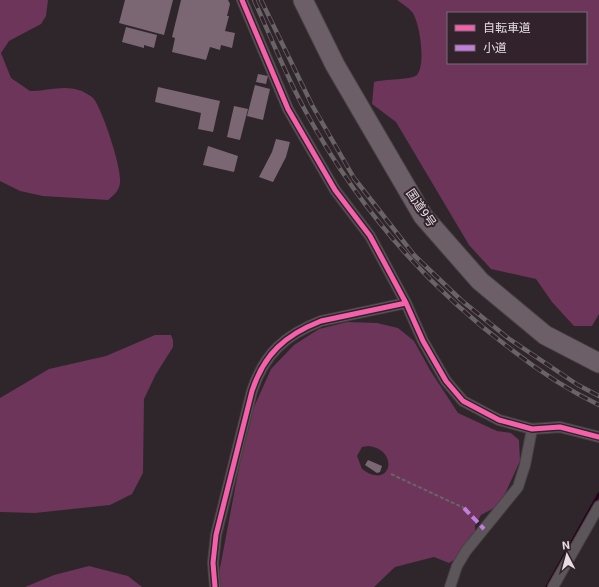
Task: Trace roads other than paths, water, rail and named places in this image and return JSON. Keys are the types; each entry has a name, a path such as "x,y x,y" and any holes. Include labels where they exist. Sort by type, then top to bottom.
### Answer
{"highway":[{"name":"国道9号","path":"302,0 335,65 423,216 480,281 545,335 599,363"}],"street":[{"path":"242,0 288,109 335,190 370,236 406,303 423,341 442,375 463,400 499,420 532,429 560,427 599,437"},
{"path":"215,587 213,563 216,535 252,390 260,368 266,359 284,342 311,325 321,321 406,303"},
{"path":"450,587 457,566 466,551 518,487 525,465 532,429"},
{"path":"553,587 599,506"}],"waterway":[{"path":"547,587 599,494"}],"railway":[{"path":"254,0 292,85 326,147 371,212 396,243 423,272 481,326 543,373 565,387 599,405"},
{"path":"261,0 312,105 354,178 414,255 461,300 508,338 578,385 599,396"}]}
